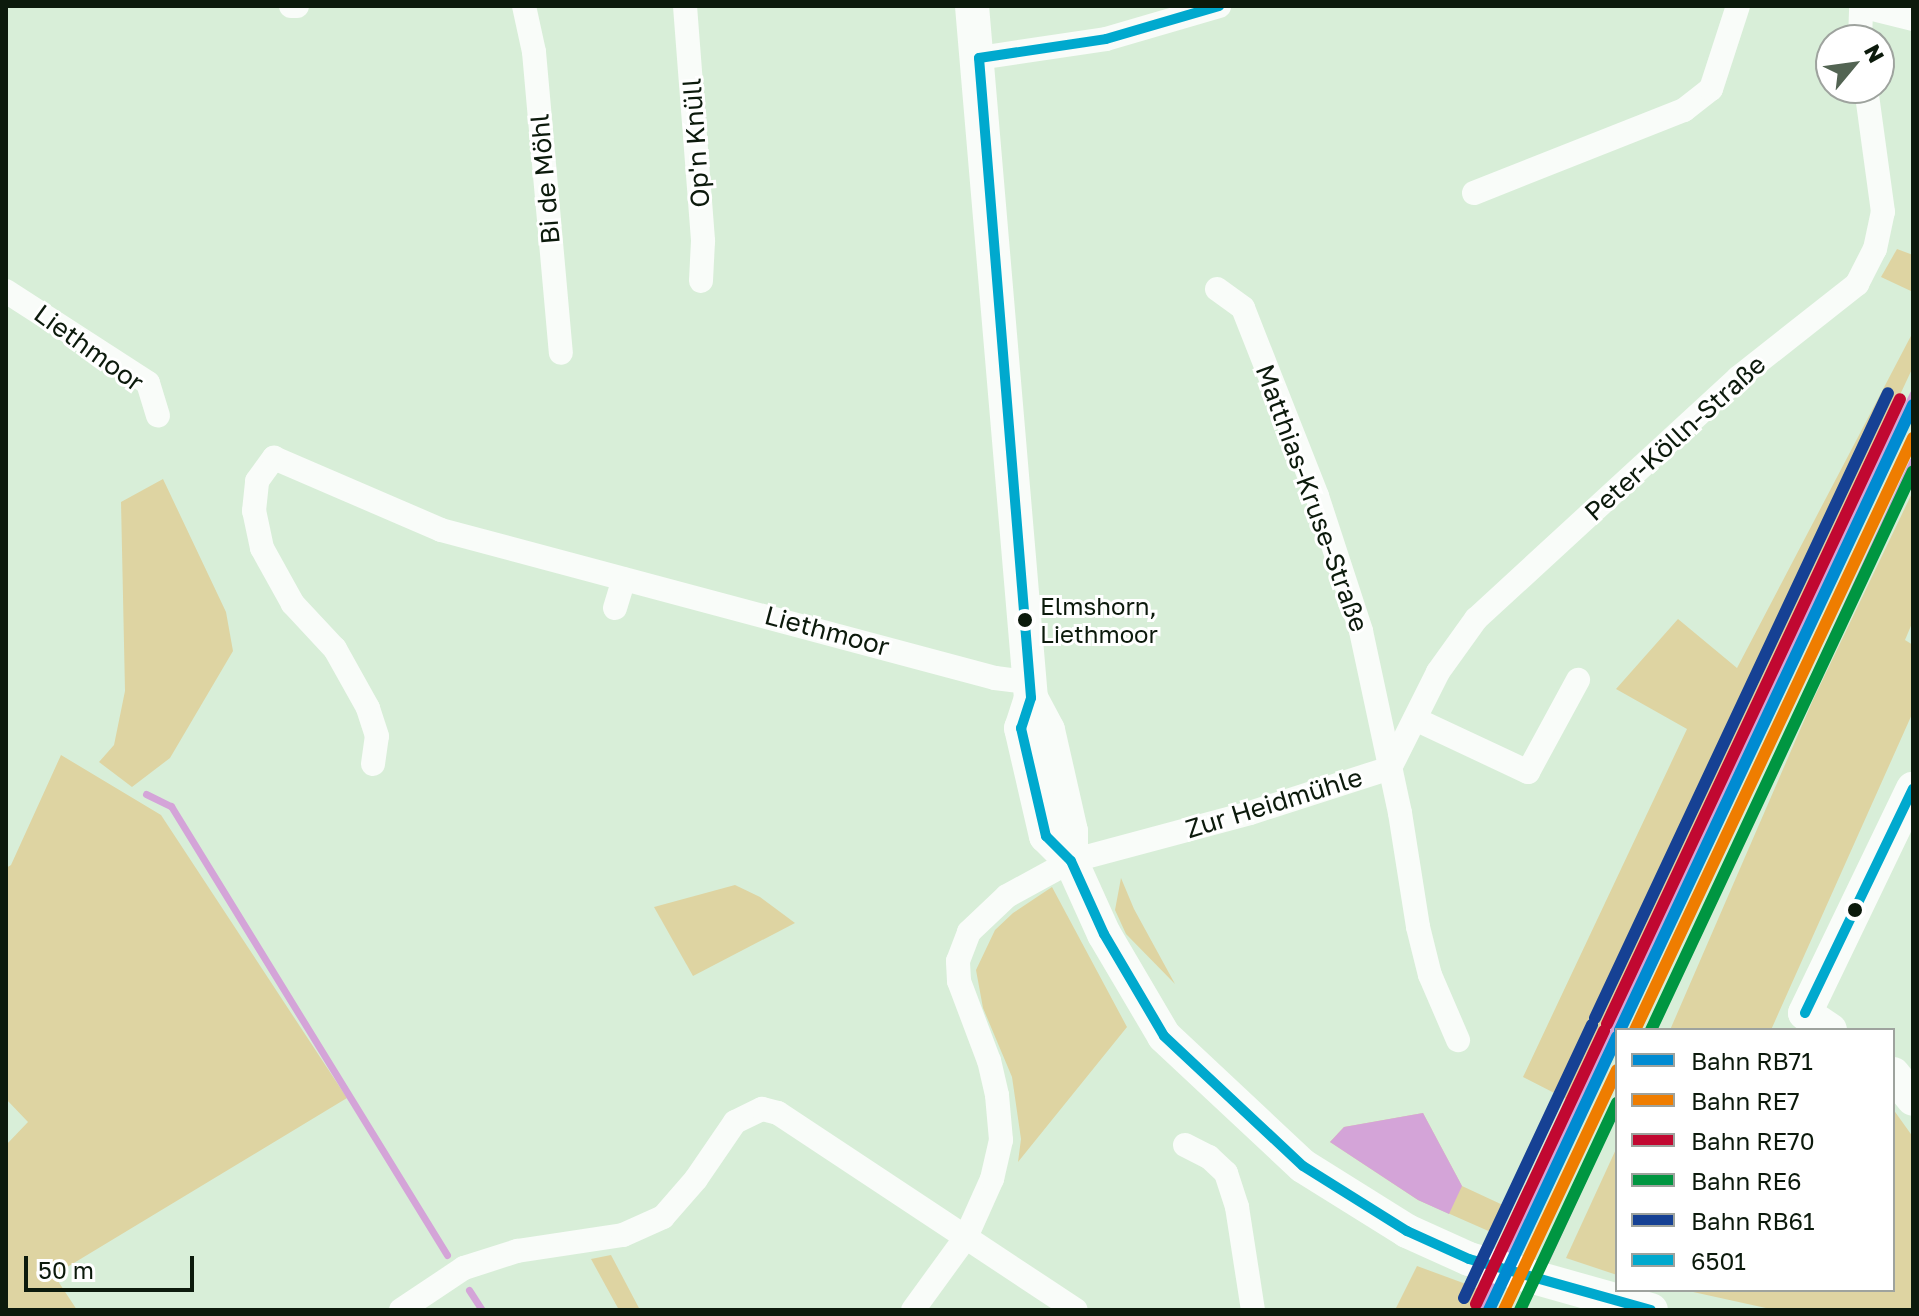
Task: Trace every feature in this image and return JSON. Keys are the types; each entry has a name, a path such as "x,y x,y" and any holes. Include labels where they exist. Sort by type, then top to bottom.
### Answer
{"street":[{"name":"Bi de Möhl","path":"524,6 534,52 561,353"},
{"name":"Op'n Knüll","path":"685,6 702,227 701,281"},
{"path":"972,6 979,58 1030,690 1048,730 1071,831 1071,861 1104,934 1164,1036 1303,1166 1407,1231 1469,1259 1651,1310"},
{"path":"979,58 1106,39 1219,6"},
{"path":"1474,193 1684,110 1711,89 1738,6"},
{"path":"1861,6 1913,19"},
{"name":"Peter-Kölln-Straße","path":"1390,768 1438,672 1476,619 1738,378 1857,284 1875,249 1883,212 1868,104"},
{"name":"Matthias-Kruse-Straße","path":"1217,289 1243,308 1317,496 1361,631 1390,768"},
{"name":"Liethmoor","path":"6,291 148,383 158,416"},
{"name":"Liethmoor","path":"373,764 377,736 368,708 335,649 293,604 262,548 254,511 257,481 274,458 441,530 995,678 1030,690"},
{"path":"615,608 624,579"},
{"path":"1415,719 1528,772 1578,680"},
{"name":"Zur Heidmühle","path":"913,1310 966,1237 992,1179 1001,1140 997,1095 989,1061 959,981 961,948 969,932 1007,896 1071,861 1250,813 1390,768 1430,975 1458,1040"},
{"path":"1810,1024 1909,806"},
{"path":"1895,1076 1913,1099"},
{"path":"401,1310 464,1268 517,1251 623,1235 663,1217 696,1179 735,1122 762,1109 778,1113 1076,1310"},
{"path":"1185,1145 1209,1157 1226,1173 1237,1207 1253,1310"},
{"path":"1636,1310 1647,1292"}],"shaded area":[{"path":"1897,249 1913,255 1913,292 1881,277"},
{"path":"1913,332 1913,367 1570,1101 1523,1077 1687,729 1616,689 1678,619 1737,668"},
{"path":"163,479 226,612 233,651 170,758 132,787 99,762 114,745 125,691 121,502"},
{"path":"1913,491 1913,621 1905,640 1913,645 1913,712 1772,1028 1671,1028 1813,700"},
{"path":"61,755 161,815 347,1098 54,1275 77,1310 6,1310 6,1145 28,1122 6,1099 6,868 11,865"},
{"path":"1121,878 1134,909 1175,984 1126,934 1115,910"},
{"path":"735,885 760,897 795,923 693,976 654,907"},
{"path":"1052,887 1127,1027 1018,1162 1021,1139 1012,1077 983,1008 976,970 995,930 1013,913"},
{"path":"1895,1112 1913,1137 1913,1310 1775,1310 1693,1292 1895,1292"},
{"path":"1423,1113 1462,1186 1505,1206 1493,1233 1418,1200 1330,1142 1344,1127"},
{"path":"1423,1113 1462,1186 1449,1214 1418,1200 1330,1142 1344,1127"},
{"path":"1615,1151 1615,1274 1566,1258"},
{"path":"611,1255 640,1310 619,1310 591,1259"},
{"path":"1417,1266 1485,1291 1476,1310 1395,1310"}],"waterway":[{"path":"1505,1260 1838,545 1913,393"},
{"path":"1652,1028 1913,460"},
{"path":"146,794 171,806 447,1255"},
{"path":"1541,1270 1615,1109"},
{"path":"1482,1310 1498,1275"},
{"path":"1520,1310 1532,1288"},
{"path":"469,1290 482,1310"}],"rail line":[{"name":"RB61","path":"1595,1018 1888,393"},
{"name":"RE70","path":"1607,1024 1900,399"},
{"name":"RB71","path":"1621,1028 1913,405"},
{"name":"RE7","path":"1636,1028 1913,438"},
{"name":"RE6","path":"1652,1028 1913,471"},
{"name":"RB61","path":"1464,1298 1592,1025"},
{"name":"RE70","path":"1476,1304 1604,1031"},
{"name":"RB71","path":"1489,1310 1615,1041"},
{"name":"RE7","path":"1504,1310 1615,1074"},
{"name":"RE6","path":"1520,1310 1615,1107"}],"transit line":[{"name":"6501","path":"979,58 1106,39 1219,6"},
{"name":"6501","path":"979,58 1031,698 1021,728 1046,836 1071,861 1104,934 1164,1036 1303,1166 1407,1231 1469,1259 1651,1310"},
{"name":"6501","path":"1805,1013 1913,789"}],"place":[{"name":"Elmshorn, Liethmoor","path":"1025,620"}]}
